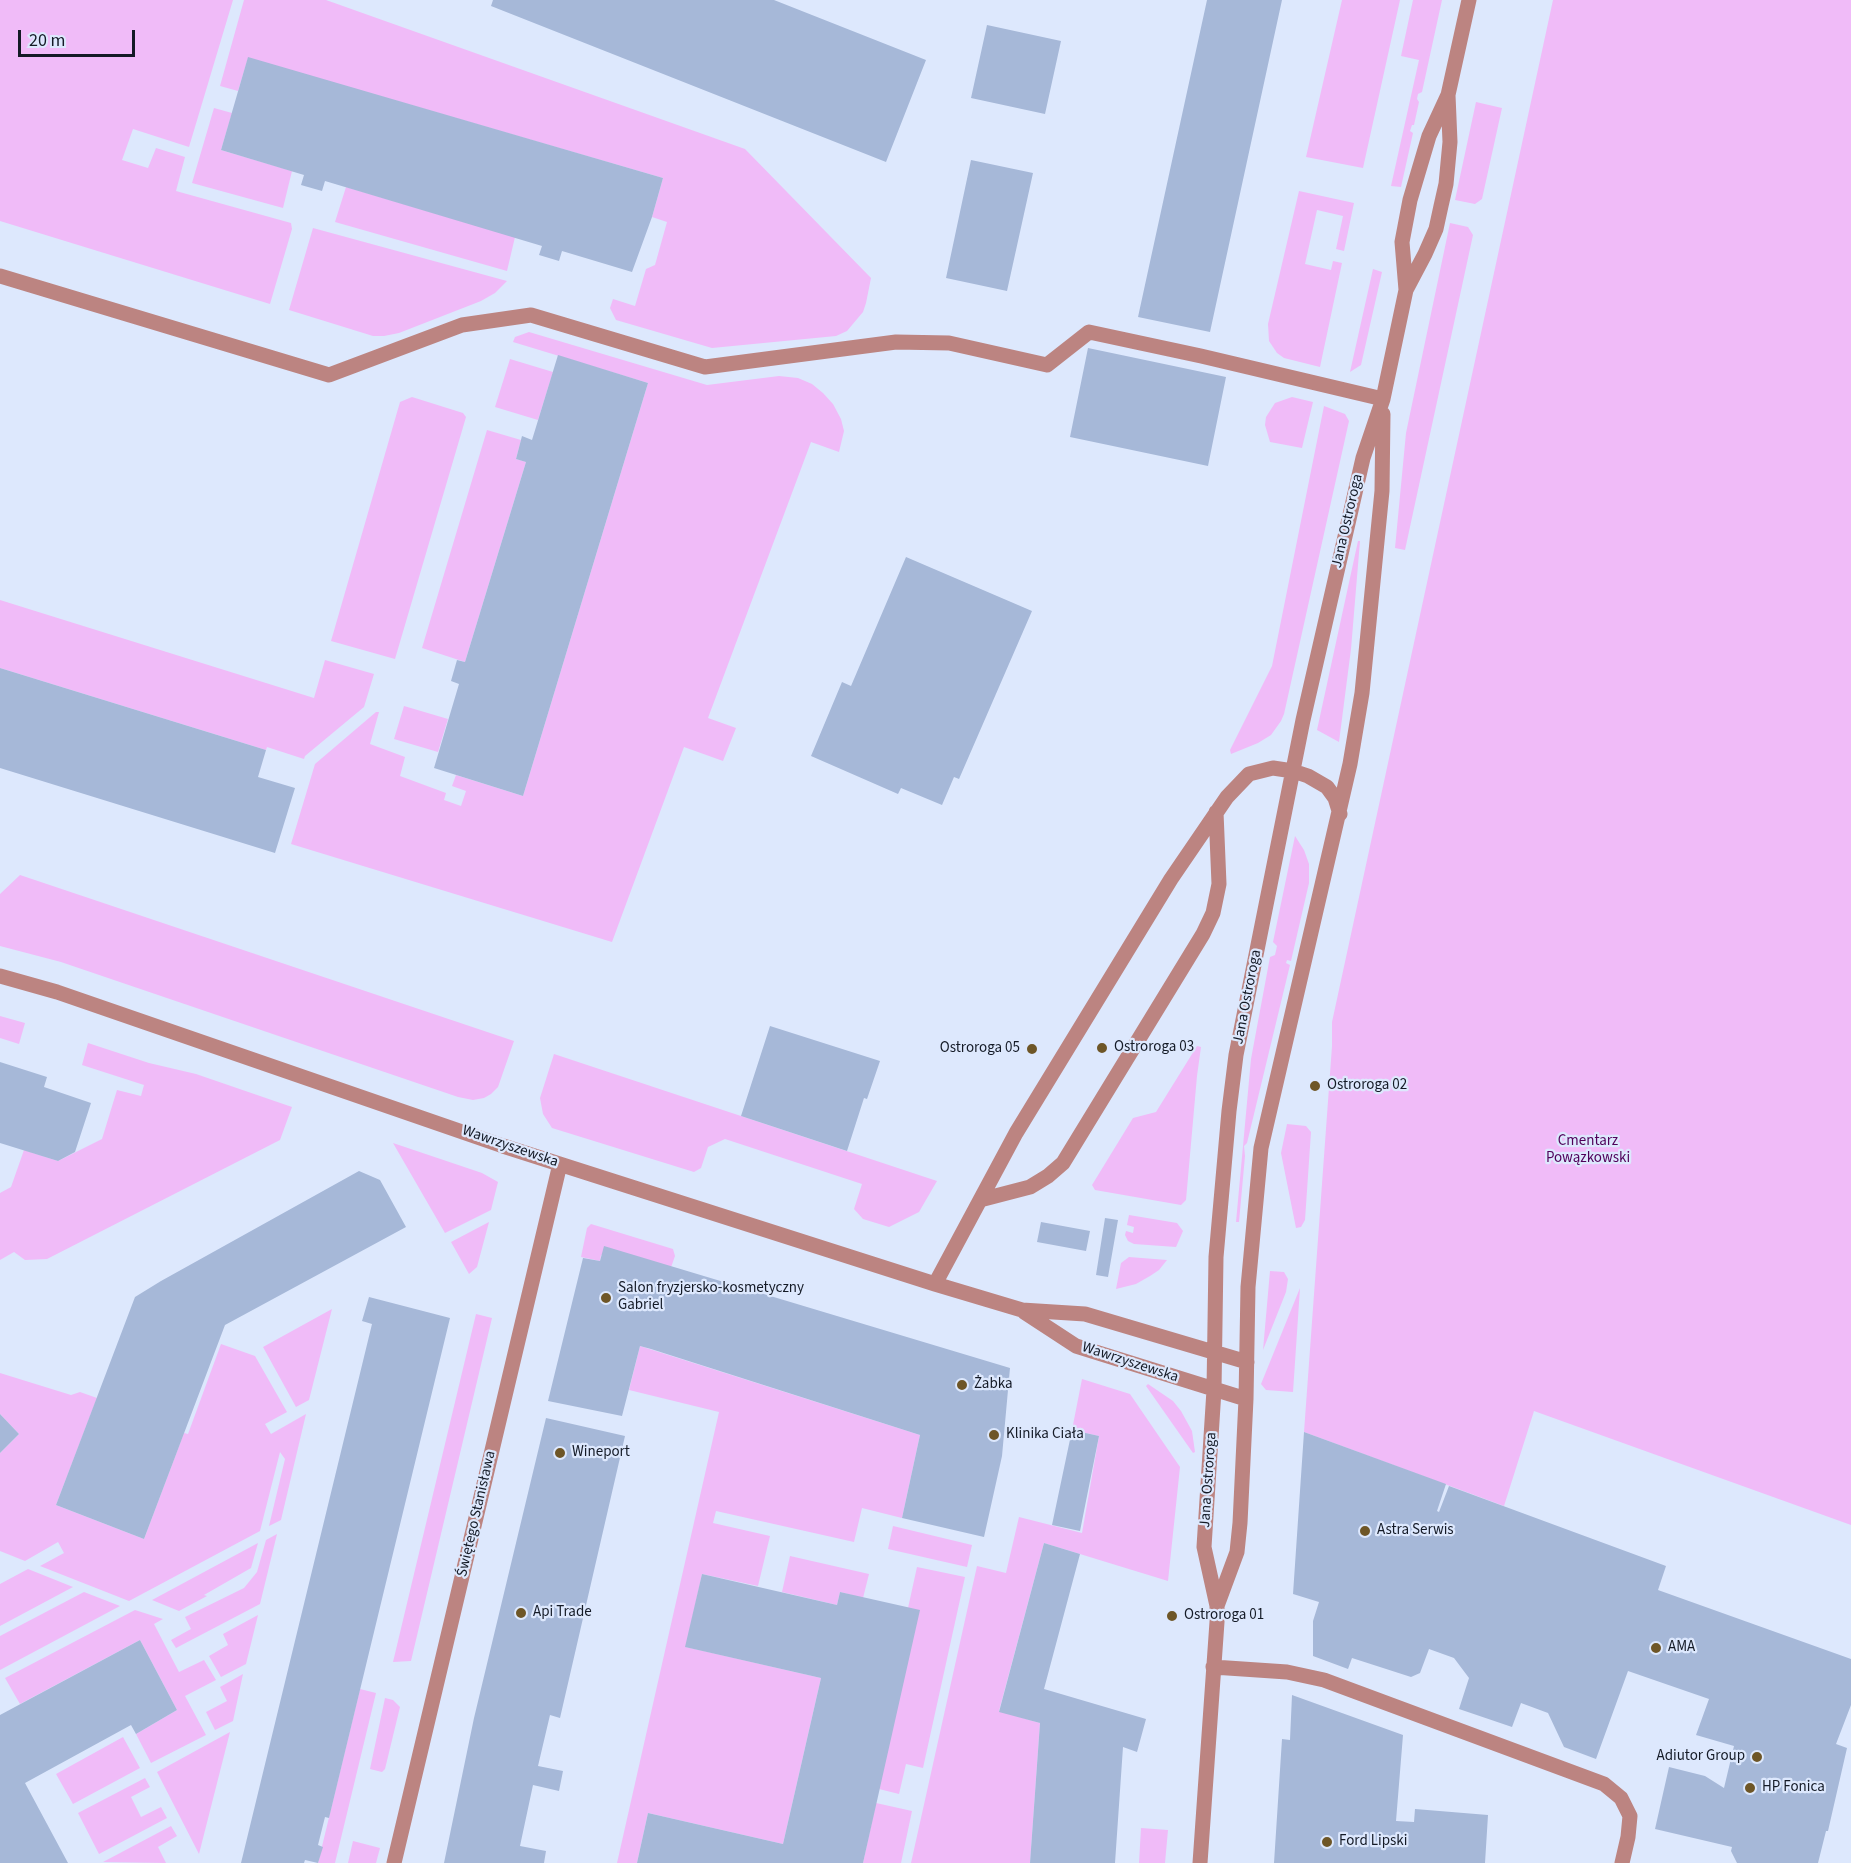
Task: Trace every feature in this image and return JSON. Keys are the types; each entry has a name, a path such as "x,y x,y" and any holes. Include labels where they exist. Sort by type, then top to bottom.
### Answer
{"street":[{"name":"Jana Ostroroga","path":"1406,291 1402,242 1410,200 1429,136 1448,94 1469,0"},
{"name":"Jana Ostroroga","path":"1200,1863 1217,1606 1204,1547 1214,1390 1216,1257 1230,1100 1248,993 1293,771 1363,458 1383,399 1406,291 1436,229 1446,184 1449,142 1448,94"},
{"path":"0,276 328,375 462,325 531,315 705,367 896,342 950,343 1047,365 1089,332 1383,399"},
{"name":"Jana Ostroroga","path":"1217,1606 1237,1552 1246,1399 1248,1287 1261,1148 1340,815 1362,693 1382,491 1383,399"},
{"path":"935,1284 1016,1132 1171,879 1216,812 1249,774 1273,768 1308,776 1327,787 1335,798 1340,815"},
{"path":"980,1200 1029,1187 1048,1176 1063,1162 1198,944 1213,913 1219,884 1216,812"},
{"name":"Wawrzyszewska","path":"0,976 57,992 560,1164 935,1284 1022,1310 1085,1314 1247,1362"},
{"name":"Świętego Stanisława","path":"394,1863 560,1164"},
{"name":"Wawrzyszewska","path":"1022,1310 1076,1346 1246,1399"},
{"path":"1213,1667 1287,1672 1324,1680 1604,1784 1621,1798 1630,1816 1622,1863"}],"green space":[{"path":"0,0 233,0 189,147 133,129 122,160 148,168 156,148 185,157 176,191 291,223 292,229 270,304 0,221"},
{"path":"244,0 326,0 745,149 871,278 863,312 847,331 836,336 712,348 616,320 610,308 613,299 635,306 646,269 655,265 667,222 652,217 663,178 248,58 238,91 220,86"},
{"path":"1342,0 1400,0 1363,168 1306,157"},
{"path":"1413,0 1442,0 1422,92 1418,94 1419,102 1414,125 1410,131 1413,133 1401,187 1391,186 1419,60 1401,56"},
{"name":"Cmentarz Powązkowski","path":"1553,0 1851,0 1851,1525 1534,1411 1504,1506 1304,1432 1332,1022"},
{"path":"1476,102 1502,108 1482,199 1475,204 1455,200"},
{"path":"214,108 232,113 221,150 292,171 283,208 192,183"},
{"path":"346,187 515,237 507,271 335,222"},
{"path":"1299,191 1354,203 1344,251 1336,249 1343,216 1317,210 1305,264 1331,270 1333,261 1342,263 1320,367 1284,358 1277,353 1269,341 1268,324"},
{"path":"1450,223 1468,227 1473,235 1405,550 1395,548 1406,433"},
{"path":"313,228 507,281 495,293 481,301 399,333 373,336 289,310"},
{"path":"1373,269 1382,272 1361,365 1350,372"},
{"path":"529,332 707,385 779,376 798,378 812,384 833,404 844,431 839,452 811,442 708,718 736,728 723,761 684,747 612,942 291,844 315,764 376,712 379,712 370,744 405,757 400,776 446,793 444,800 461,806 466,791 452,786 456,775 523,796 648,383 513,342 515,337"},
{"path":"510,359 553,372 538,420 495,407"},
{"path":"412,397 463,413 466,417 395,659 331,641 400,402"},
{"path":"1292,397 1313,402 1302,448 1270,442 1265,425 1266,417 1275,403"},
{"path":"1324,406 1345,414 1349,421 1284,714 1271,735 1231,754 1230,750 1272,666"},
{"path":"487,430 521,440 516,459 526,462 465,662 422,648"},
{"path":"1358,541 1360,541 1351,649 1339,742 1317,730"},
{"path":"0,600 314,698 325,660 374,674 364,707 304,759 267,747 266,750 0,668"},
{"path":"404,706 448,719 438,752 394,739"},
{"path":"1295,836 1309,864 1309,883 1291,961 1287,960 1286,963 1290,965 1247,1143 1244,1146 1239,1222 1236,1222 1251,1059 1270,957 1275,955 1277,946 1273,942"},
{"path":"20,875 514,1041 498,1087 484,1098 473,1100 458,1097 61,962 0,946 0,894"},
{"path":"0,1016 25,1023 19,1044 0,1038"},
{"path":"88,1043 149,1063 196,1074 292,1107 280,1140 47,1259 25,1260 14,1252 0,1260 0,1193 11,1187 24,1150 58,1161 102,1139 117,1090 141,1096 144,1085 82,1065"},
{"path":"1197,1046 1201,1047 1186,1200 1181,1205 1095,1190 1092,1185 1133,1118 1156,1112"},
{"path":"554,1054 937,1181 919,1212 889,1227 863,1219 854,1209 862,1184 725,1139 708,1147 701,1168 694,1172 552,1128 543,1114 540,1098"},
{"path":"1287,1124 1306,1126 1311,1132 1305,1220 1301,1227 1296,1228 1281,1153"},
{"path":"393,1143 482,1173 498,1182 491,1210 445,1233"},
{"path":"1129,1215 1177,1223 1183,1231 1176,1247 1134,1244 1128,1241 1126,1231 1133,1233 1134,1227 1127,1225"},
{"path":"489,1222 477,1267 469,1274 451,1242"},
{"path":"591,1224 673,1249 675,1256 668,1276 601,1255 600,1261 581,1257 587,1228"},
{"path":"1129,1257 1167,1260 1159,1270 1136,1284 1116,1289 1121,1263"},
{"path":"1270,1271 1284,1272 1288,1279 1286,1292 1263,1350"},
{"path":"1300,1288 1293,1392 1266,1390 1261,1384"},
{"path":"332,1309 309,1400 296,1407 263,1347"},
{"path":"476,1314 492,1318 411,1661 393,1662"},
{"path":"221,1344 255,1356 287,1412 265,1424 271,1434 306,1414 281,1520 269,1526 285,1459 280,1452 260,1531 129,1601 40,1566 64,1553 58,1542 25,1561 0,1551 0,1453 19,1434 0,1414 0,1373 71,1395 80,1392 97,1398 56,1505 144,1539 184,1433 188,1434"},
{"path":"640,1346 920,1435 902,1518 862,1508 854,1542 716,1511 713,1523 770,1536 758,1586 702,1574 686,1647 821,1678 783,1844 648,1813 637,1863 617,1863 719,1412 629,1390"},
{"path":"1082,1379 1130,1394 1180,1467 1168,1581 1044,1543 999,1711 1040,1723 1030,1863 911,1863 977,1566 1006,1573 1019,1517 1082,1533 1099,1436 1072,1430"},
{"path":"1148,1384 1173,1401 1181,1411 1192,1431 1195,1452 1193,1453 1146,1386"},
{"path":"893,1526 972,1545 967,1567 888,1549"},
{"path":"277,1534 260,1604 176,1648 171,1640 191,1629 185,1617 244,1588 257,1572 266,1540"},
{"path":"258,1543 251,1568 204,1595 207,1596 179,1611 152,1600"},
{"path":"790,1556 869,1574 863,1598 840,1592 837,1605 782,1592"},
{"path":"917,1567 965,1577 923,1768 906,1764 899,1794 879,1789 908,1608"},
{"path":"28,1569 73,1587 0,1626 0,1584"},
{"path":"84,1592 120,1606 0,1670 0,1636"},
{"path":"135,1610 163,1619 154,1624 179,1672 204,1660 216,1680 185,1696 206,1735 151,1763 136,1734 177,1710 140,1640 20,1704 5,1678"},
{"path":"258,1615 246,1664 221,1677 209,1656 228,1645 223,1634"},
{"path":"243,1674 233,1721 215,1730 206,1712 227,1701 220,1687"},
{"path":"360,1689 376,1693 335,1863 318,1863"},
{"path":"385,1698 393,1700 400,1707 385,1769 382,1772 370,1769"},
{"path":"230,1732 199,1854 157,1772"},
{"path":"123,1737 140,1768 73,1804 56,1774"},
{"path":"145,1778 150,1787 131,1797 141,1817 161,1807 167,1818 99,1854 78,1813"},
{"path":"876,1803 912,1811 901,1863 863,1863"},
{"path":"171,1826 177,1836 158,1847 166,1863 103,1862"},
{"path":"1141,1828 1168,1830 1165,1863 1139,1863"},
{"path":"353,1841 380,1848 376,1863 348,1863"}],"building":[{"path":"493,0 774,0 926,60 886,162 491,6"},
{"path":"1207,0 1282,0 1210,332 1138,317"},
{"path":"987,25 1061,41 1045,114 971,98"},
{"path":"248,57 663,178 632,272 562,251 559,261 539,255 542,246 325,181 322,191 301,185 304,175 221,150"},
{"path":"971,160 1033,173 1007,291 946,278"},
{"path":"1088,348 1226,377 1208,466 1070,437"},
{"path":"558,355 648,383 523,796 434,768 459,684 451,681 457,660 465,662 526,462 516,459 522,436 532,440"},
{"path":"906,557 1032,611 959,779 954,777 942,805 901,788 898,794 811,756 842,682 851,686"},
{"path":"0,668 266,750 258,777 295,788 275,853 0,768"},
{"path":"770,1026 880,1061 867,1099 864,1098 847,1151 741,1116"},
{"path":"0,1062 47,1077 44,1087 91,1103 75,1152 58,1161 0,1143"},
{"path":"359,1171 380,1180 406,1227 225,1325 144,1539 56,1505 135,1297"},
{"path":"1105,1218 1118,1220 1108,1277 1096,1275"},
{"path":"1041,1222 1090,1231 1086,1251 1037,1242"},
{"path":"604,1246 1010,1368 1002,1456 984,1537 902,1518 920,1435 651,1349 640,1346 622,1416 548,1401 583,1258 600,1261"},
{"path":"369,1297 450,1318 329,1818 325,1817 318,1845 323,1847 318,1863 305,1860 304,1863 241,1863 372,1324 362,1321"},
{"path":"0,1414 19,1434 0,1453"},
{"path":"546,1418 625,1436 560,1718 550,1715 538,1766 563,1771 559,1791 533,1785 520,1846 546,1851 544,1863 444,1863 474,1718"},
{"path":"1072,1430 1099,1436 1080,1531 1052,1525"},
{"path":"1304,1432 1446,1484 1437,1511 1439,1512 1449,1486 1666,1566 1658,1590 1851,1659 1851,1705 1836,1744 1847,1748 1828,1831 1826,1831 1818,1863 1737,1863 1731,1851 1732,1847 1655,1829 1669,1767 1705,1776 1724,1788 1734,1746 1696,1735 1709,1699 1628,1671 1596,1759 1564,1747 1548,1713 1521,1703 1512,1727 1459,1709 1469,1678 1454,1658 1429,1649 1420,1673 1411,1677 1352,1658 1348,1669 1313,1656 1313,1621 1319,1602 1293,1594"},
{"path":"1044,1543 1080,1554 1044,1689 1146,1719 1137,1752 1123,1747 1115,1863 1030,1863 1040,1723 999,1712"},
{"path":"702,1574 837,1605 840,1592 920,1610 863,1863 637,1863 648,1813 783,1844 821,1678 685,1647"},
{"path":"140,1640 177,1710 136,1734 131,1725 25,1783 68,1863 0,1863 0,1715"},
{"path":"1292,1695 1403,1735 1396,1821 1414,1822 1415,1809 1488,1815 1485,1863 1274,1863 1282,1739 1290,1740"}],"place":[{"name":"Ostroroga 03","path":"1102,1048"},
{"name":"Ostroroga 05","path":"1032,1049"},
{"name":"Ostroroga 02","path":"1315,1086"},
{"name":"Salon fryzjersko-kosmetyczny Gabriel","path":"606,1298"},
{"name":"Żabka","path":"962,1385"},
{"name":"Klinika Ciała","path":"994,1435"},
{"name":"Wineport","path":"560,1453"},
{"name":"Astra Serwis","path":"1365,1531"},
{"name":"Api Trade","path":"521,1613"},
{"name":"Ostroroga 01","path":"1172,1616"},
{"name":"AMA","path":"1656,1648"},
{"name":"Adiutor Group","path":"1757,1757"},
{"name":"HP Fonica","path":"1750,1788"},
{"name":"Ford Lipski","path":"1327,1842"}]}
